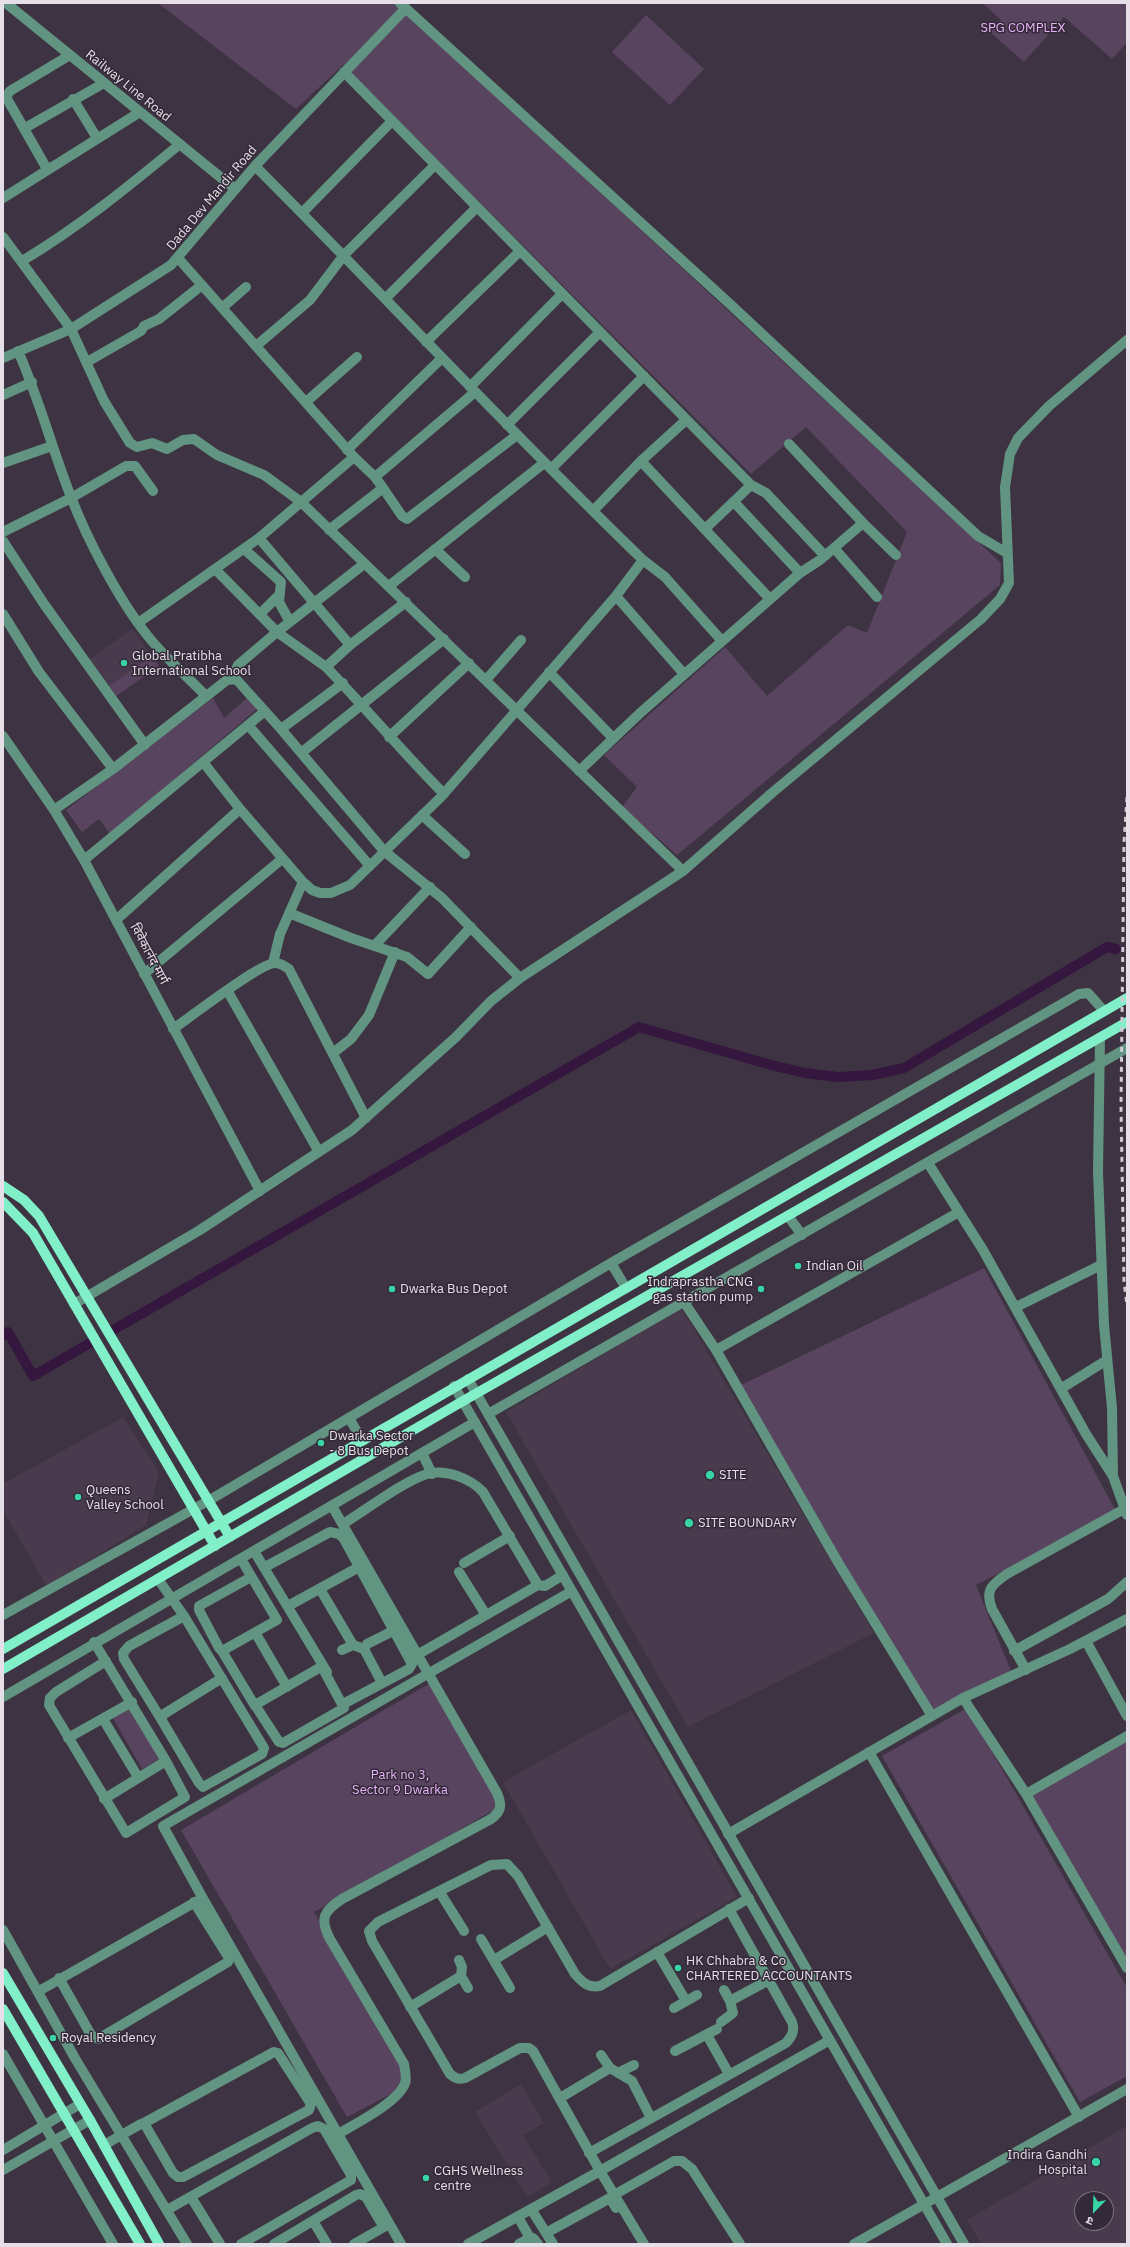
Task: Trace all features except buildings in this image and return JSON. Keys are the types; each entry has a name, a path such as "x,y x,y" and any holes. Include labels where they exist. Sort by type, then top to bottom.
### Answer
{"main road":[{"path":"3,1649 454,1386 468,1380 1127,998"},
{"path":"3,1669 463,1401 1127,1022"},
{"path":"3,1186 24,1200 39,1216 230,1537"},
{"path":"3,1202 33,1233 215,1546"},
{"path":"3,1973 90,2120 159,2244"},
{"path":"3,2009 64,2113 75,2129 140,2244"}],"street":[{"name":"Railway Line Road","path":"6,3 235,189"},
{"path":"402,6 731,305 978,536 1007,553"},
{"name":"Dada Dev Mandir Road","path":"3,358 71,329 125,296 178,258 255,166 344,72 402,6"},
{"path":"47,170 25,128 7,100 7,94 70,55"},
{"path":"344,72 686,420 751,485 766,493 825,556"},
{"path":"25,128 73,99 104,83"},
{"path":"73,99 96,138"},
{"path":"3,198 96,138 140,112"},
{"path":"302,213 392,121"},
{"path":"22,261 64,236 105,206 180,144"},
{"path":"256,346 310,300 344,255 435,165"},
{"path":"255,166 386,298 426,342 507,425 643,560 665,577 722,641"},
{"path":"386,298 477,207"},
{"path":"3,237 71,329 104,401 121,429 134,446 141,447 152,443 167,449 183,440 194,439 217,456 264,475 301,502 683,871"},
{"path":"426,342 520,251"},
{"path":"178,258 351,453 375,477 402,516 407,519 517,435"},
{"path":"87,362 141,331 202,285"},
{"path":"222,308 246,287"},
{"path":"375,477 473,389 562,294"},
{"path":"507,425 600,332"},
{"path":"74,1304 87,1298 200,1230 319,1152 366,1118 456,1037 491,1001 520,978 683,871 773,792 981,619 1000,599 1009,583 1005,487 1010,454 1018,438 1049,406 1127,340"},
{"path":"18,351 32,382 52,446 71,498 101,560 138,623 153,642 206,696"},
{"path":"306,402 357,356"},
{"path":"138,623 259,538 301,502 351,453 442,358"},
{"path":"389,586 435,549 548,466 644,376"},
{"path":"3,395 32,382"},
{"path":"593,511 641,461 686,420"},
{"path":"789,444 863,523 896,555"},
{"path":"3,463 52,446"},
{"path":"641,461 706,528 770,599"},
{"path":"3,532 71,498 130,465 137,469 153,491"},
{"path":"706,528 751,485"},
{"path":"329,530 383,488"},
{"path":"734,502 800,573"},
{"path":"579,771 684,674 800,573 825,556 863,523"},
{"path":"259,538 350,645"},
{"path":"3,541 44,604 145,745"},
{"path":"244,548 281,582 279,602 290,622"},
{"path":"834,548 877,597"},
{"path":"435,549 465,577"},
{"path":"203,762 240,809 303,882 316,892 331,893 350,885 444,794 616,596 643,560"},
{"path":"54,810 113,769 206,696 232,678 238,665 314,602 364,564"},
{"path":"215,569 277,632 326,667 344,683 360,705 444,794"},
{"path":"260,614 280,594"},
{"path":"616,596 684,674"},
{"path":"326,667 350,645 406,602"},
{"path":"3,614 39,672 113,769"},
{"path":"301,752 444,639"},
{"path":"486,680 521,640"},
{"path":"389,737 469,664"},
{"path":"549,672 613,738"},
{"path":"232,678 241,683 384,851 430,886 520,978"},
{"path":"281,729 344,683"},
{"path":"84,860 265,711"},
{"path":"248,725 370,866"},
{"name":"विवेकानंद मार्ग","path":"3,736 54,810 84,860 260,1191"},
{"path":"116,920 240,809"},
{"path":"422,815 465,854"},
{"path":"144,974 282,859"},
{"path":"273,963 280,934 303,882"},
{"path":"375,945 430,886"},
{"path":"289,913 351,938 407,957 428,974 471,927"},
{"path":"333,1053 351,1039 369,1015 395,952"},
{"path":"173,1029 227,990 273,963 281,964 289,969 366,1118"},
{"path":"227,990 319,1152"},
{"path":"3,1615 193,1510 611,1263 1079,994 1088,993 1104,1011"},
{"path":"1100,1038 1098,1172 1101,1265 1107,1360 1112,1408 1113,1476"},
{"path":"488,1414 1127,1048"},
{"path":"928,1163 1016,1306 1113,1476 1126,1512 1007,1574 991,1587 988,1599 996,1618 1026,1670"},
{"path":"716,1350 959,1212"},
{"path":"788,1216 802,1235"},
{"path":"611,1263 626,1288"},
{"path":"1016,1306 1101,1265"},
{"path":"684,1302 716,1350 839,1564 932,1716"},
{"path":"1062,1388 1107,1360"},
{"path":"468,1380 964,2244"},
{"path":"454,1386 947,2244"},
{"path":"349,1418 362,1440"},
{"path":"3,1697 94,1642 173,1599 475,1422"},
{"path":"422,1453 432,1474"},
{"path":"343,1524 419,1477 432,1474 446,1474 476,1485 510,1536 538,1585"},
{"path":"332,1506 502,1804 499,1814 342,1899 331,1906 324,1916 324,1927 330,1939 404,2064 406,2074 406,2083 400,2093 389,2102 338,2134"},
{"path":"265,1567 330,1532 339,1534 344,1539 410,1658 412,1666 382,1684 345,1702"},
{"path":"483,1617 459,1570 510,1536"},
{"path":"254,1551 354,1717"},
{"path":"222,1651 276,1622 277,1617 241,1559"},
{"path":"288,1606 359,1567"},
{"path":"417,1655 538,1585 545,1586 563,1575"},
{"path":"251,1577 199,1606 199,1610 219,1648 222,1651 255,1706 277,1741 282,1743 344,1707 321,1668 317,1668 287,1687 256,1703 255,1706"},
{"path":"158,1579 184,1616 263,1746 262,1754 269,1765"},
{"path":"1014,1651 1108,1599 1127,1582"},
{"path":"320,1588 353,1645 364,1649 382,1684"},
{"path":"59,1978 91,2035 98,2039 228,1962 229,1958 199,1900 164,1826 572,1590"},
{"path":"184,1616 123,1651 124,1659 202,1786 262,1754"},
{"path":"728,1834 963,1698 1026,1670 1127,1619"},
{"path":"364,1649 367,1644 395,1630"},
{"path":"256,1634 287,1687"},
{"path":"1086,1641 1127,1716"},
{"path":"94,1642 106,1660 132,1702 185,1794 184,1799 126,1833 50,1708 50,1698 56,1692 106,1660"},
{"path":"342,1650 353,1645"},
{"path":"161,1719 164,1714 222,1678"},
{"path":"963,1698 1026,1794 1127,1968"},
{"path":"68,1738 132,1702"},
{"path":"103,1719 138,1777"},
{"path":"1026,1794 1127,1736"},
{"path":"869,1752 1080,2116"},
{"path":"104,1799 166,1761"},
{"path":"644,2244 589,2153 537,2056 529,2048 520,2048 465,2078 454,2078 450,2074 410,2007 372,1941 369,1931 378,1922 491,1865 507,1864 518,1876 575,1974 582,1982 590,1987 600,1986 749,1898"},
{"path":"439,1891 464,1931"},
{"path":"199,1900 302,2081 338,2134 401,2244"},
{"path":"39,1991 59,1978 199,1900"},
{"path":"589,2153 786,2044 792,2037 794,2029 792,2022 729,1909"},
{"path":"494,1960 548,1927"},
{"path":"3,1930 39,1991 76,2060 187,2244"},
{"path":"481,1939 510,1988"},
{"path":"657,1952 686,2001"},
{"path":"459,1960 462,1968 462,1976 468,1988"},
{"path":"410,2007 462,1976"},
{"path":"730,2001 769,1980"},
{"path":"675,2050 707,2035 733,2013 730,2001 724,1990"},
{"path":"674,2008 697,1995"},
{"path":"707,2035 730,2074"},
{"path":"468,2244 600,2171 830,2040"},
{"path":"104,2145 121,2136 144,2123 274,2052 278,2053 302,2081 311,2104 309,2110 183,2177 178,2177 173,2173 144,2123"},
{"path":"3,2054 45,2124 53,2141 113,2244"},
{"path":"601,2055 614,2070 632,2082 651,2118"},
{"path":"560,2098 614,2070 634,2065"},
{"path":"854,2244 1127,2089"},
{"path":"3,2150 80,2104"},
{"path":"3,2170 90,2120"},
{"path":"167,2210 312,2128 318,2126 324,2129 351,2176 351,2180 241,2244"},
{"path":"614,2195 674,2161 682,2161 692,2169 740,2244"},
{"path":"274,2244 360,2194 366,2197 393,2244"},
{"path":"192,2197 220,2244"},
{"path":"546,2233 610,2198 637,2244"},
{"path":"531,2209 553,2244"},
{"path":"518,2216 534,2241 519,2244"},
{"path":"313,2221 327,2244"},
{"path":"354,2244 384,2227"}],"shaded area":[{"name":"Global Pratibha International School","path":"132,629 159,666 116,696 90,659"},
{"name":"SITE BOUNDARY","path":"681,1308 874,1633 688,1727 506,1412"},
{"name":"Queens Valley School","path":"123,1417 159,1472 146,1525 47,1587 3,1510 3,1484"},
{"path":"631,1710 737,1897 610,1969 503,1782"},
{"path":"521,2084 544,2123 523,2135 552,2182 527,2197 475,2112"},
{"name":"Indira Gandhi Hospital","path":"1127,2126 1127,2244 981,2244 967,2220"}],"green space":[{"path":"158,3 395,3 1001,563 1000,585 677,855 622,807 637,787 604,755 725,647 767,696 848,625 867,633 907,532 806,427 751,474 343,65 296,109"},
{"name":"SPG COMPLEX","path":"982,3 1127,3 1127,42 1112,59 1064,17 1024,62 990,32 1001,20"},
{"path":"646,15 704,69 670,105 612,52"},
{"path":"152,656 159,666 116,696 109,686"},
{"path":"213,698 224,718 247,698 257,709 110,834 99,819 82,832 66,810"},
{"path":"984,1268 1117,1513 976,1585 1013,1676 932,1716 737,1387"},
{"name":"Park no 3, Sector 9 Dwarka","path":"430,1683 503,1805 314,1912 412,2083 347,2117 181,1830"},
{"path":"131,1708 160,1759 142,1769 113,1718"},
{"path":"967,1708 1127,1988 1127,2076 1080,2102 882,1756"},
{"path":"1127,1736 1127,1965 1026,1794"}],"waterway":[{"path":"113,1330 639,1027 771,1065 805,1073 838,1077 872,1075 904,1068 1107,947 1116,949"},
{"path":"3,1335 8,1332 33,1376 90,1343"}],"railway":[{"path":"1127,797 1124,842 1121,1106 1124,1282 1127,1305"}],"place":[{"name":"Global Pratibha International School","path":"124,663"},
{"name":"Indian Oil","path":"798,1266"},
{"name":"Dwarka Bus Depot","path":"392,1289"},
{"name":"Indraprastha CNG gas station pump","path":"761,1289"},
{"name":"Dwarka Sector - 8 Bus Depot","path":"321,1443"},
{"name":"SITE","path":"710,1475"},
{"name":"Queens Valley School","path":"78,1497"},
{"name":"SITE BOUNDARY","path":"689,1523"},
{"name":"HK Chhabra & Co CHARTERED ACCOUNTANTS","path":"678,1968"},
{"name":"Royal Residency","path":"53,2038"},
{"name":"Indira Gandhi Hospital","path":"1096,2162"},
{"name":"CGHS Wellness centre","path":"426,2178"}]}
